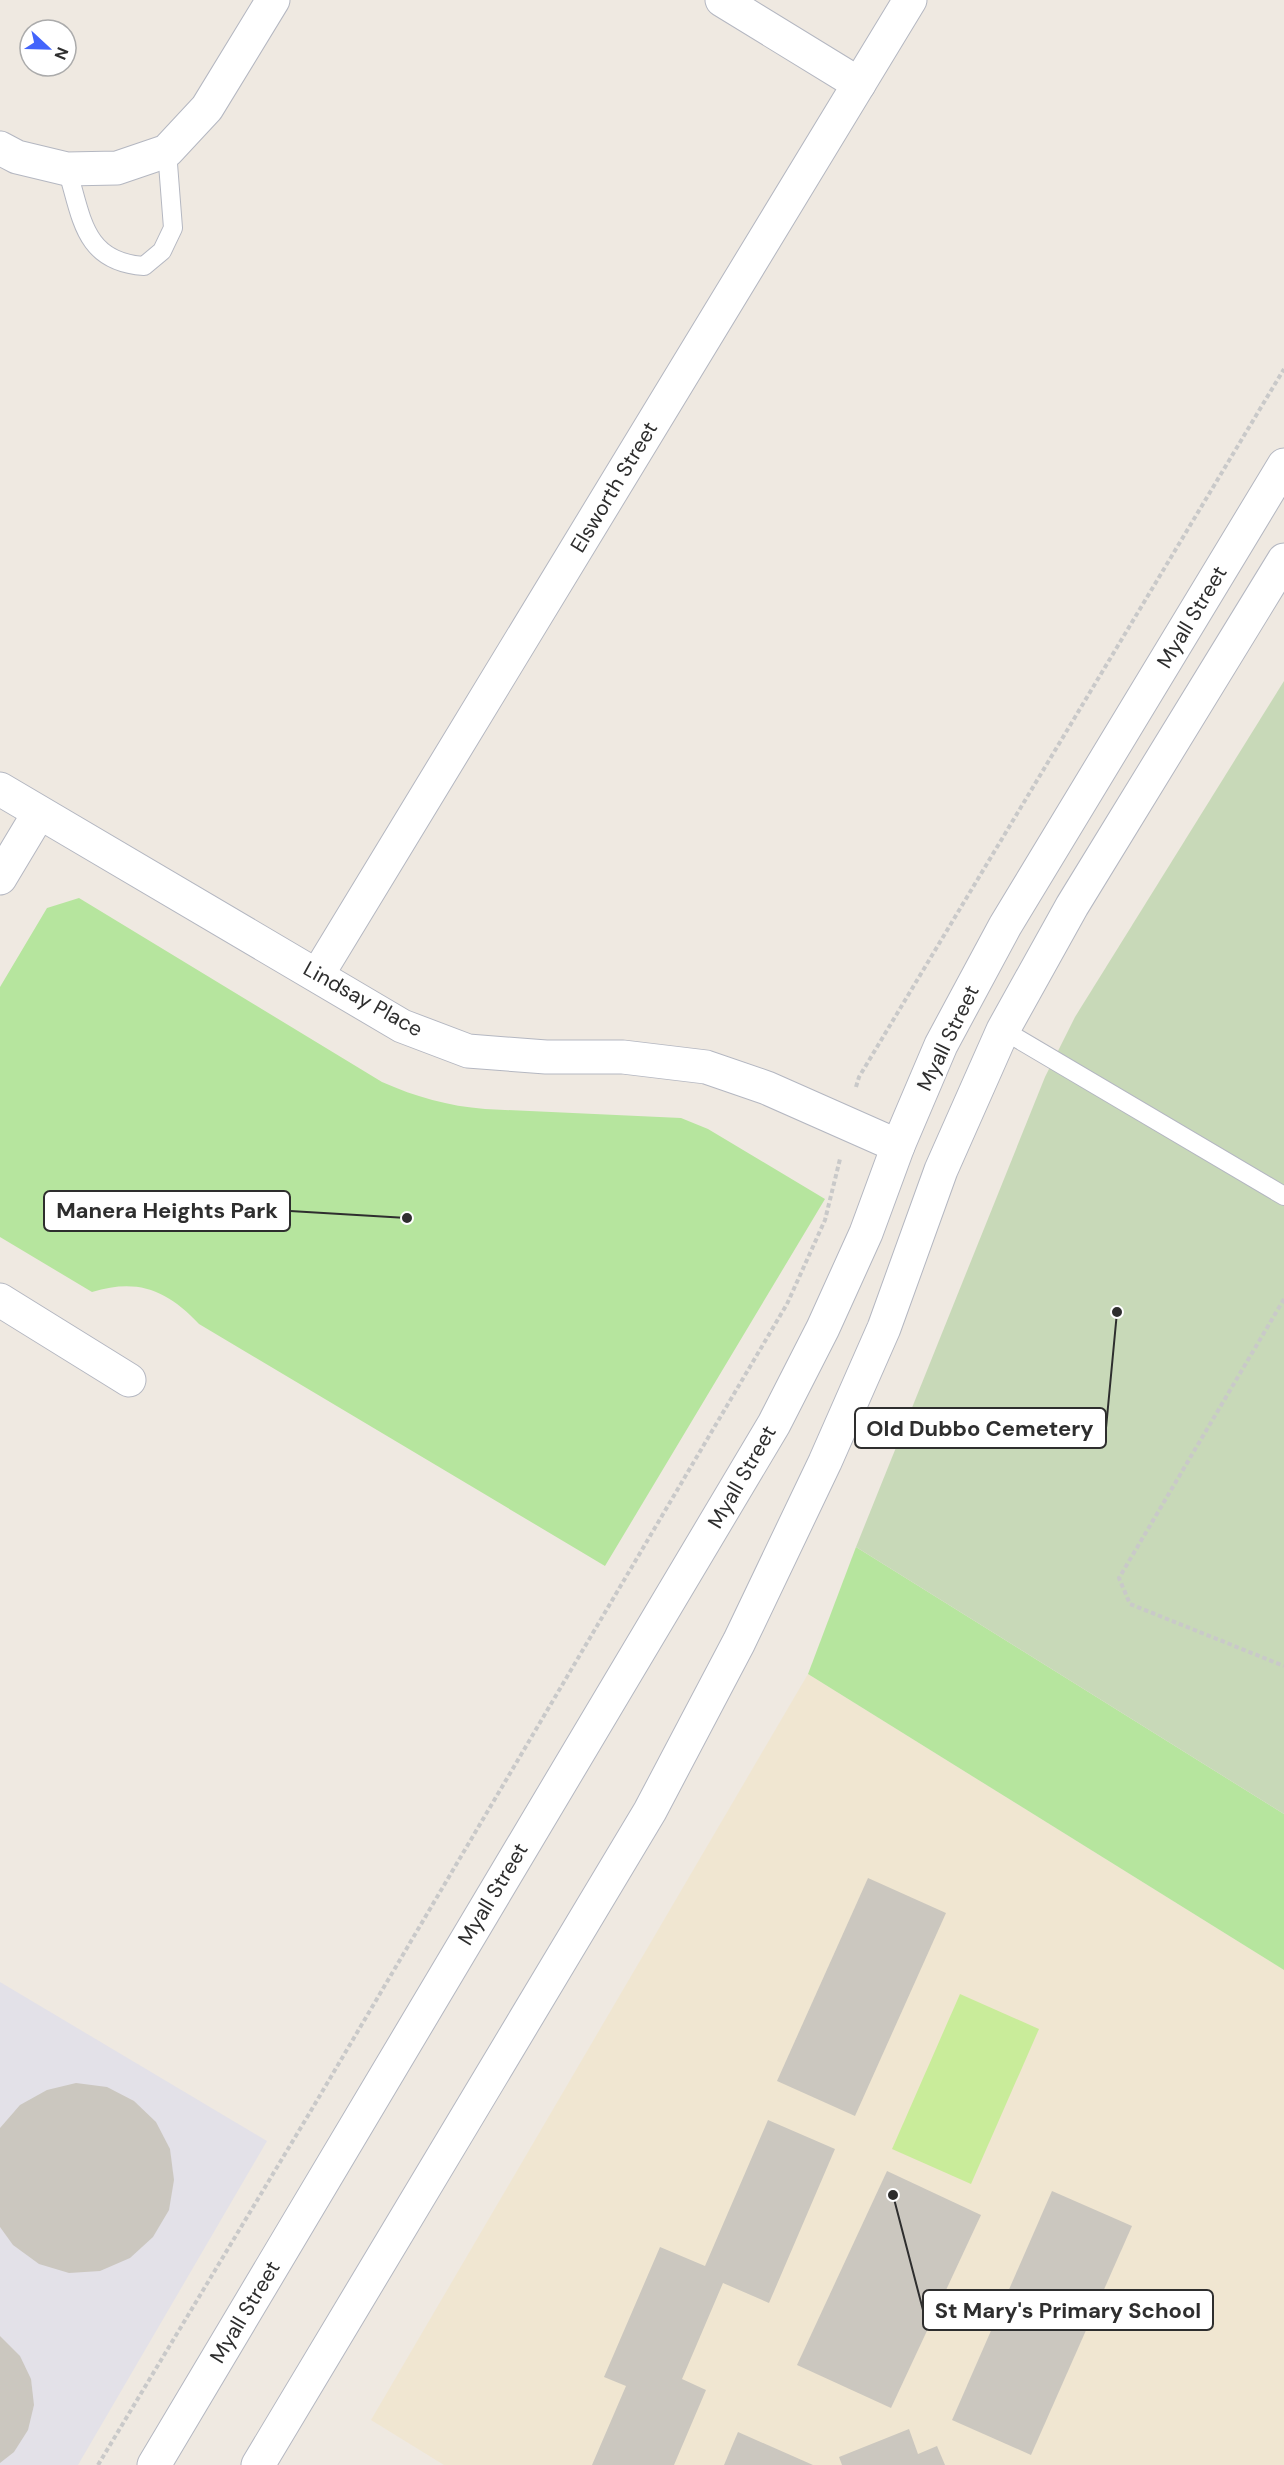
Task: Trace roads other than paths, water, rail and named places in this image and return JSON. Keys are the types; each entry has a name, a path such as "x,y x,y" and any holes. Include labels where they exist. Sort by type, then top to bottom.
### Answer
{"street":[{"path":"0,148 17,157 67,169 117,168 167,151 207,108 273,0"},
{"path":"722,0 859,84"},
{"name":"Elsworth Street","path":"318,974 910,0"},
{"name":"Myall Street","path":"154,2465 774,1424 823,1328 856,1254 941,1045 1005,926 1284,465"},
{"path":"258,2465 650,1811 739,1642 825,1462 884,1328 941,1170 1003,1030 1072,906 1284,560"},
{"name":"Lindsay Place","path":"0,789 318,974 402,1026 468,1051 546,1057 622,1057 706,1067 767,1088 898,1146"},
{"path":"0,878 39,813"},
{"path":"0,1300 129,1380"}],"lane":[{"path":"67,169 87,234 100,252 122,264 144,266 162,251 173,228 173,202 167,151"},
{"path":"1003,1030 1284,1196"}],"place":[{"name":"Manera Heights Park","path":"407,1218"},
{"name":"Old Dubbo Cemetery","path":"1117,1312"},
{"name":"St Mary's Primary School","path":"893,2195"}]}
